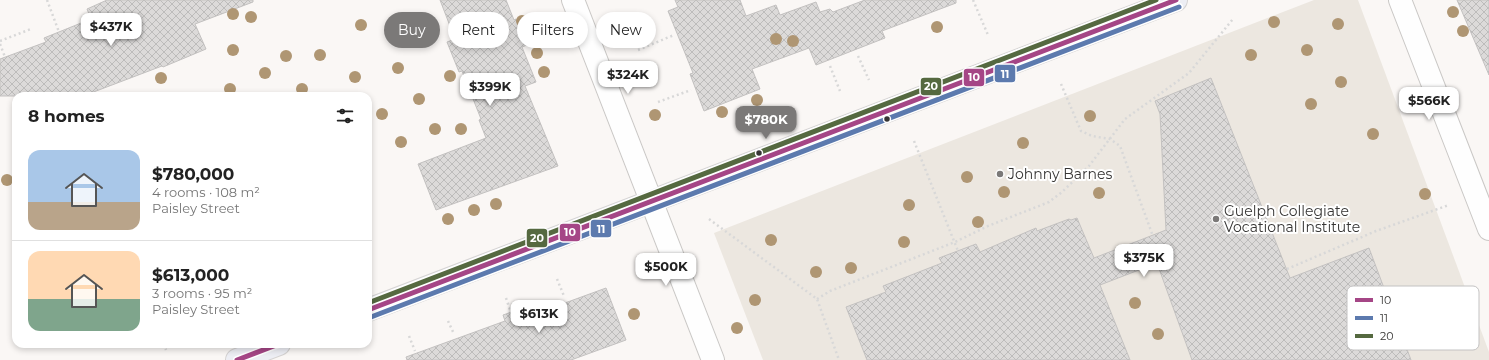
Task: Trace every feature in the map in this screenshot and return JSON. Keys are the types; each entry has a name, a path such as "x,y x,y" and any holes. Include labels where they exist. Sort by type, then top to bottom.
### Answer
{"main road":[{"path":"372,308 1176,0"},
{"path":"237,360 268,348"}],"street":[{"path":"573,0 713,360"},
{"path":"1400,0 1489,229"}],"path":[{"path":"47,0 59,32"},
{"path":"973,0 988,35"},
{"path":"817,299 830,291 955,242 988,226 1049,202 1062,192 1088,166 1125,119 1189,73 1233,19"},
{"path":"5,57 0,42 31,29"},
{"path":"638,50 674,35"},
{"path":"858,56 869,80"},
{"path":"830,66 840,91"},
{"path":"1061,84 1081,131 1092,136 1110,139 1120,146 1154,240"},
{"path":"658,102 692,90"},
{"path":"914,141 958,251"},
{"path":"1287,269 1376,231 1451,204"},
{"path":"709,219 817,299 839,360"},
{"path":"557,279 564,296"},
{"path":"506,298 510,310"},
{"path":"448,321 454,334"},
{"path":"409,336 415,350"}],"shaded area":[{"path":"1314,0 1358,0 1464,286 1347,286 1347,350 1479,350 1479,325 1489,352 1489,360 763,360 714,233"}],"building":[{"path":"107,0 253,0 253,2 195,24 206,49 163,67 162,66 94,92 12,92 12,96 0,96 0,59 46,42 44,38 91,19 87,9"},
{"path":"440,0 506,0 514,20 516,19 517,21 517,48 522,48 536,82 525,86 558,166 436,210 418,164 486,138 479,120 481,119 462,71 459,72 449,48 509,48 509,12 448,12 448,21"},
{"path":"675,0 740,0 746,16 776,5 780,15 816,2 820,12 830,9 833,12 865,0 956,0 956,3 882,31 885,38 816,65 809,48 752,69 760,89 704,111 690,74 693,73 668,11 678,7"},
{"path":"1457,0 1489,0 1489,75"},
{"name":"Guelph Collegiate Vocational Institute","path":"1211,78 1290,278 1369,248 1383,286 1347,286 1347,350 1407,350 1411,360 1192,360 1157,263 1100,285 1130,360 867,360 846,307 886,292 883,286 942,263 939,258 976,244 980,252 1036,228 1037,231 1069,219 1071,220 1077,218 1094,258 1166,230 1160,114 1155,101"},
{"path":"606,288 626,340 571,360 407,360 406,357 505,321 503,315 529,306 532,315"}],"transit line":[{"name":"20","path":"372,301 1156,0"},
{"name":"10","path":"372,308 1176,0"},
{"name":"11","path":"372,317 1179,7"},
{"name":"10","path":"237,360 268,348"}],"place":[{"name":"Johnny Barnes","path":"1000,174"},
{"name":"Guelph Collegiate Vocational Institute","path":"1216,219"}]}
